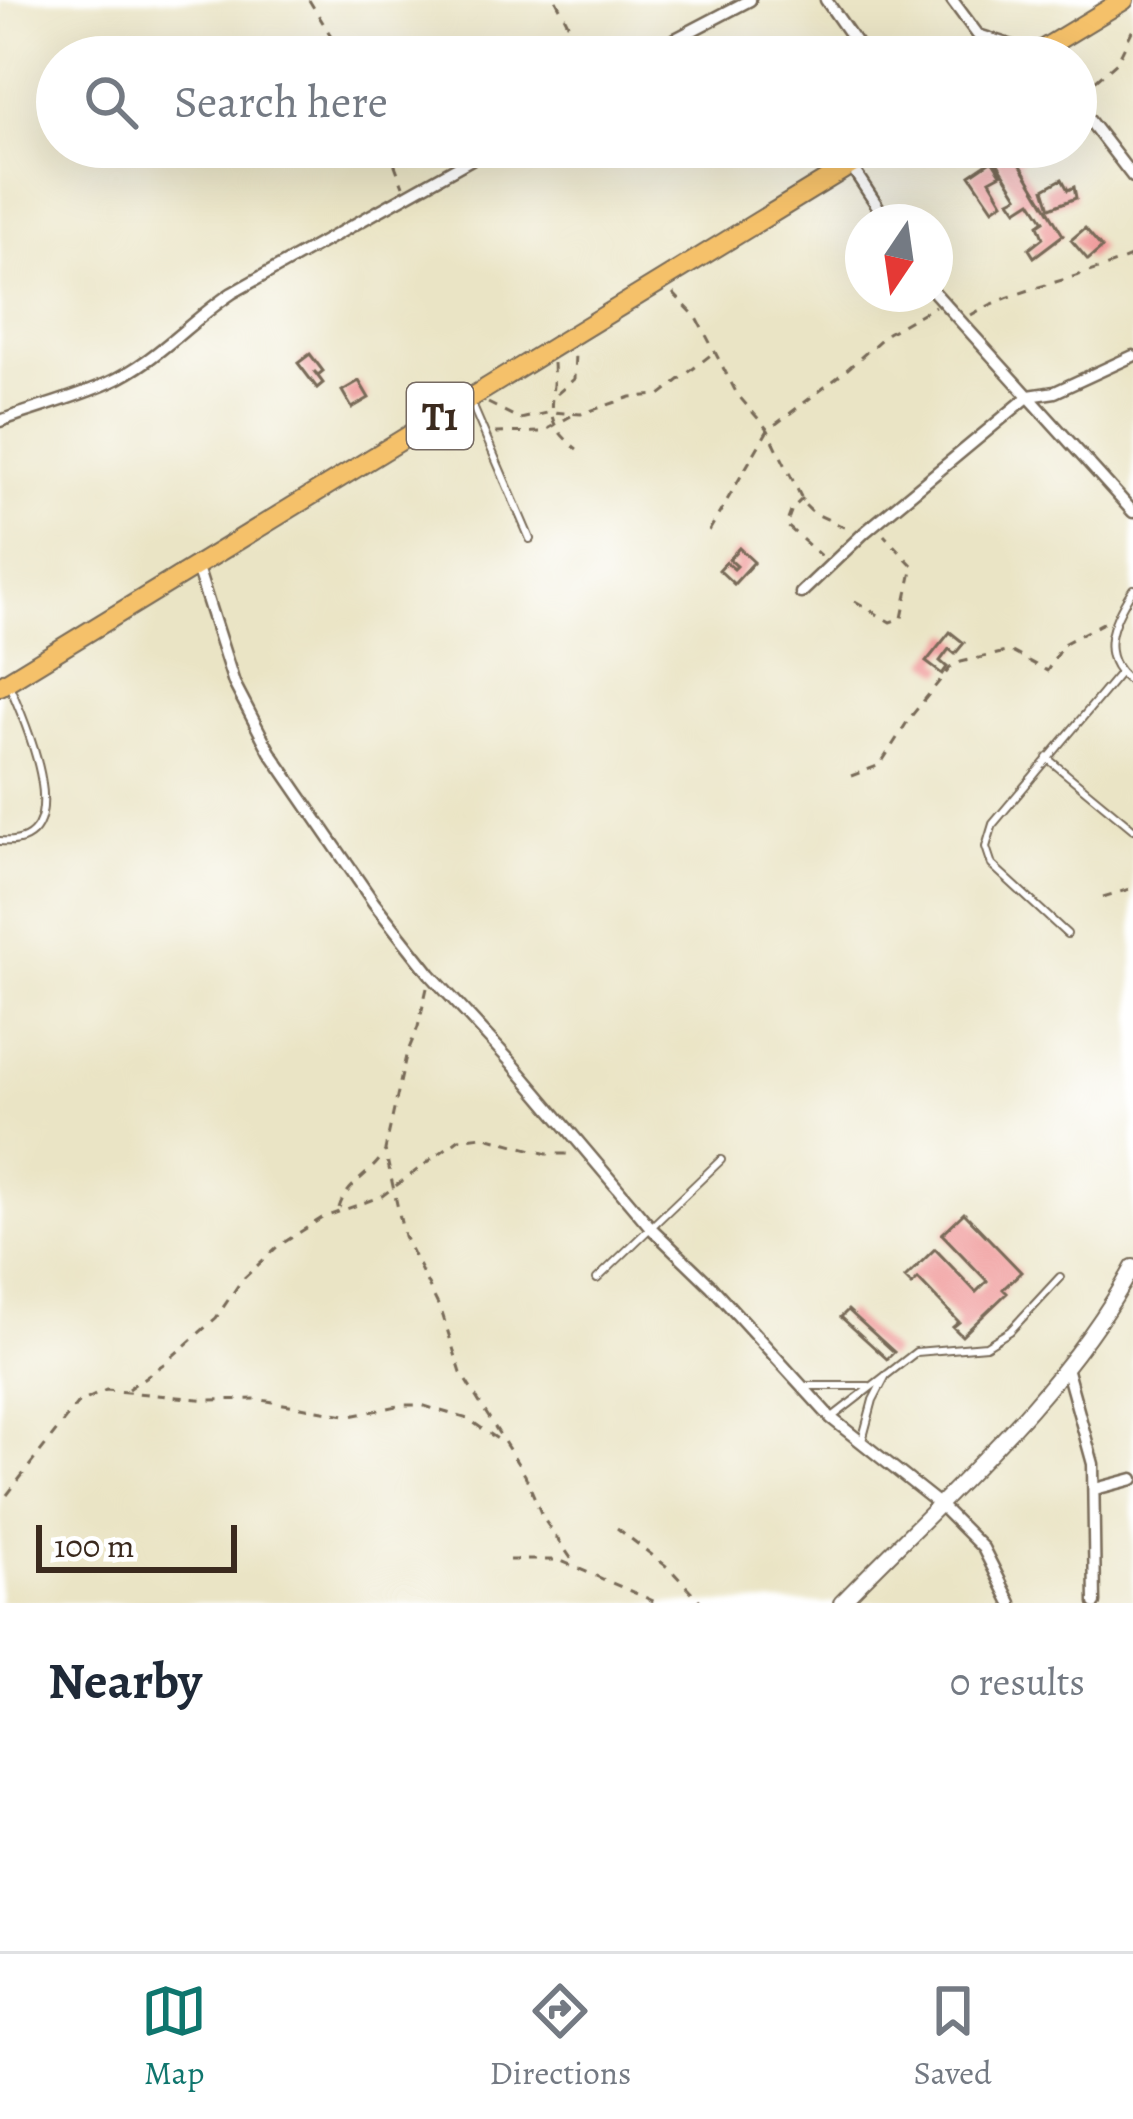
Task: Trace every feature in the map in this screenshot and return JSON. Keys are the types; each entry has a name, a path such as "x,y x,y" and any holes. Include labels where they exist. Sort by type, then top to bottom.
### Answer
{"highway":[{"path":"1067,36 1124,0"},
{"name":"T1","path":"2,683 847,168"}],"street":[{"path":"681,36 750,0"},
{"path":"826,0 851,36"},
{"path":"952,0 981,36"},
{"path":"1097,129 1133,177"},
{"path":"0,421 110,382 161,350 232,293 454,168"},
{"path":"851,168 876,204"},
{"path":"950,312 1133,512"},
{"path":"801,593 869,529 1029,396 1054,392 1133,356"},
{"path":"196,564 233,683 270,752 374,903 652,1229 711,1286 831,1418 938,1503 983,1548 1010,1603"},
{"path":"841,1603 1066,1367 1133,1267"},
{"path":"1066,1367 1088,1442 1095,1489 1095,1603"},
{"path":"1095,1489 1133,1479"}],"lane":[{"path":"1124,0 1133,14"},
{"path":"474,396 530,539"},
{"path":"1133,590 1112,620 1109,653 1119,674 1133,683"},
{"path":"1067,934 992,866 986,847 993,824 1119,674"},
{"path":"0,841 27,835 39,823 44,806 35,749 2,683"},
{"path":"1047,758 1133,829"},
{"path":"597,1279 721,1160"},
{"path":"831,1418 916,1352 986,1346 1010,1331 1060,1277"},
{"path":"861,1444 873,1400 888,1371"},
{"path":"801,1386 869,1386"}],"path":[{"path":"309,0 331,36"},
{"path":"556,0 574,36"},
{"path":"1097,77 1117,62 1133,29"},
{"path":"396,168 406,194"},
{"path":"959,322 986,305 1133,256"},
{"path":"663,283 697,318 736,394 768,430 812,512 869,529 913,566 898,623 855,601"},
{"path":"709,530 768,430 918,312"},
{"path":"553,397 574,379 580,333"},
{"path":"552,350 554,428 577,449"},
{"path":"485,432 526,434 554,428 572,415 631,397 660,395 715,352"},
{"path":"474,396 520,419 551,412 572,415"},
{"path":"802,498 786,525 831,564"},
{"path":"851,776 880,765 950,668 1010,651 1047,670 1064,644 1112,620"},
{"path":"1103,897 1133,888"},
{"path":"339,1211 341,1198 375,1168 386,1150 430,974"},
{"path":"128,1389 216,1318 241,1281 277,1246 339,1211 373,1201 470,1136 496,1138 547,1154 584,1151"},
{"path":"386,1150 411,1257 442,1313 460,1373 574,1564"},
{"path":"7,1495 77,1405 92,1394 128,1389 209,1400 256,1399 351,1416 421,1405 468,1419 501,1441"},
{"path":"617,1528 670,1568 702,1603"},
{"path":"509,1560 540,1558 574,1564 658,1603"}],"building":[{"path":"980,168 997,168 1001,174 990,180 1003,202 993,209 970,175"},
{"path":"1001,168 1023,168 1063,235 1034,257 1029,249 1043,238 1038,225 1044,221 1031,201 1017,210 1010,200 1018,196"},
{"path":"1062,179 1068,190 1074,187 1076,198 1050,208 1044,189"},
{"path":"1085,228 1102,248 1088,260 1071,240"},
{"path":"310,354 323,371 318,375 314,371 323,383 317,388 298,363"},
{"path":"359,381 369,398 352,408 342,391"},
{"path":"739,548 754,562 734,584 719,570 726,562 734,569 737,566 729,559"},
{"path":"950,632 964,643 955,654 949,649 940,661 947,667 942,674 926,662"},
{"path":"964,1213 1021,1272 1003,1289 1007,1293 962,1336 953,1327 959,1322 918,1279 912,1285 905,1278 935,1249 976,1292 987,1281 942,1234"},
{"path":"848,1310 894,1352 887,1359 841,1317"}]}
